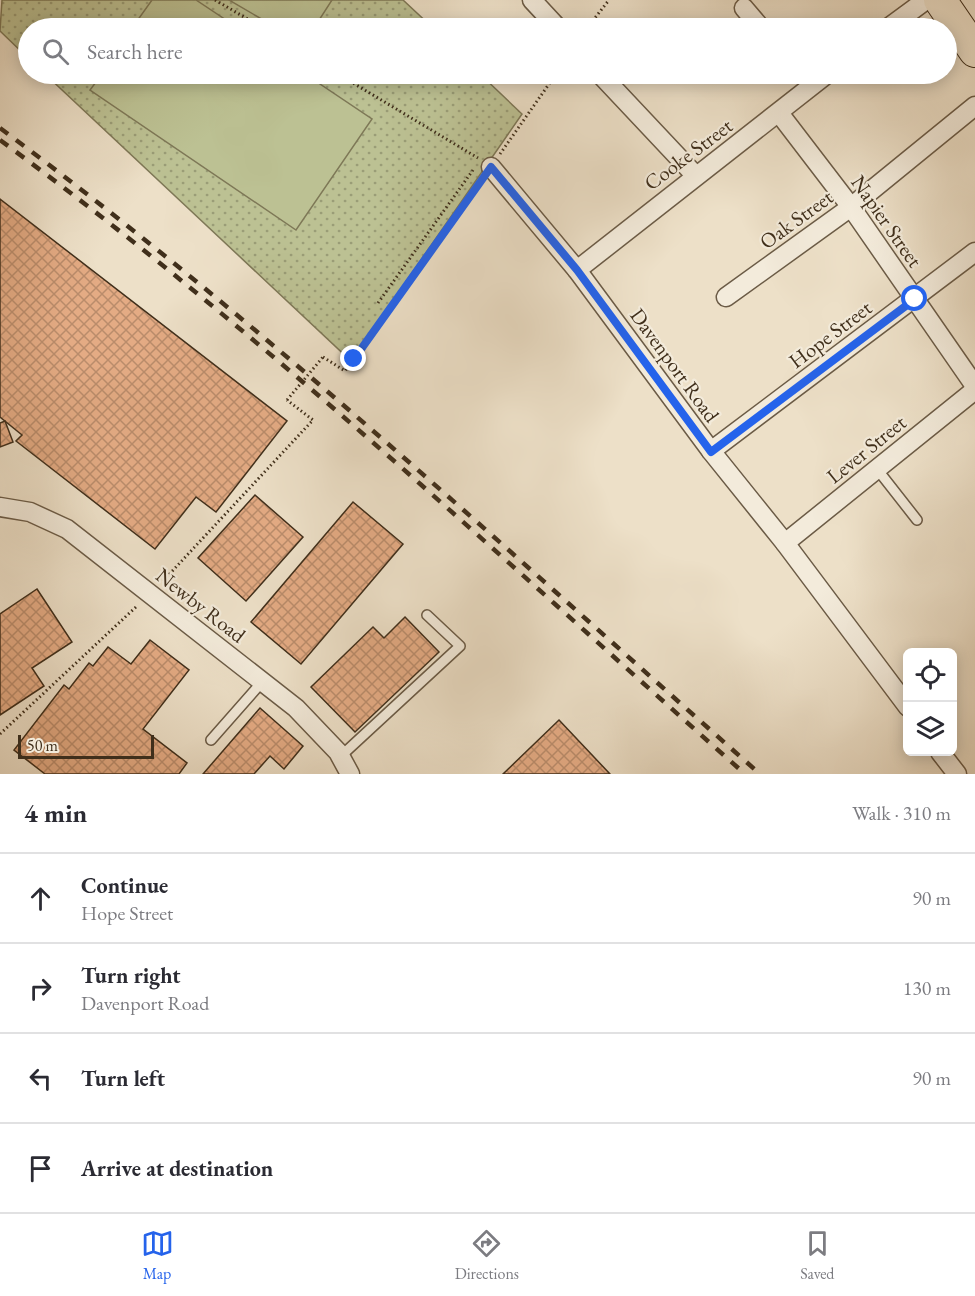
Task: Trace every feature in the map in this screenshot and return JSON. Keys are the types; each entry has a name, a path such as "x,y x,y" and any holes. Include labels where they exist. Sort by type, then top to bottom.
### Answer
{"highway":[{"path":"940,0 952,18"},
{"path":"957,25 975,51"}],"street":[{"path":"532,0 549,18"},
{"path":"902,18 926,0"},
{"path":"744,8 752,18"},
{"path":"609,84 695,176"},
{"name":"Cooke Street","path":"577,270 695,176 779,113 801,84"},
{"name":"Oak Street","path":"726,297 851,207 975,106"},
{"name":"Napier Street","path":"779,113 851,207 975,388"},
{"name":"Davenport Road","path":"486,163 577,270 711,452 785,543 904,702"},
{"name":"Hope Street","path":"711,452 975,252"},
{"name":"Lever Street","path":"785,543 975,388"},
{"name":"Newby Road","path":"0,507 30,512 67,529 296,708 341,756 350,774"},
{"path":"943,756 957,774"}],"lane":[{"path":"877,469 917,520"},
{"path":"341,756 460,646 427,615"},
{"path":"212,740 262,682"}],"path":[{"path":"215,0 246,18"},
{"path":"595,18 609,0"},
{"path":"355,84 486,163"},
{"path":"378,303 548,84"},
{"path":"313,420 287,400 323,357 345,371 486,163"},
{"path":"347,352 354,359"}],"green space":[{"path":"2,0 403,0 422,18 18,18 18,48 0,31"},
{"path":"152,0 196,0 223,18 139,18"},
{"path":"229,0 332,0 320,18 260,18"},
{"path":"56,84 490,84 522,114 351,361"},
{"path":"94,84 320,84 372,119 296,230 90,90"}],"building":[{"path":"0,199 287,421 216,512 196,497 155,549 16,441 22,435 0,417"},
{"path":"5,421 13,442 0,447 0,423"},
{"path":"255,495 303,537 246,601 198,558"},
{"path":"353,502 403,544 301,664 251,622"},
{"path":"37,589 72,642 32,668 44,686 0,715 0,614"},
{"path":"405,617 439,652 355,732 311,687 373,627 384,638"},
{"path":"150,640 189,670 143,729 187,763 179,774 45,774 14,750 64,685 69,689 89,663 93,666 108,647 131,664"},
{"path":"260,708 303,746 284,769 270,756 254,774 203,774"},
{"path":"559,720 610,774 503,774"}],"railway":[{"path":"0,128 99,204 292,361 481,525 760,774"},
{"path":"0,140 98,214 287,368 380,448 745,774"}],"route":[{"path":"354,359 491,167 577,270 711,452 915,299"}]}
